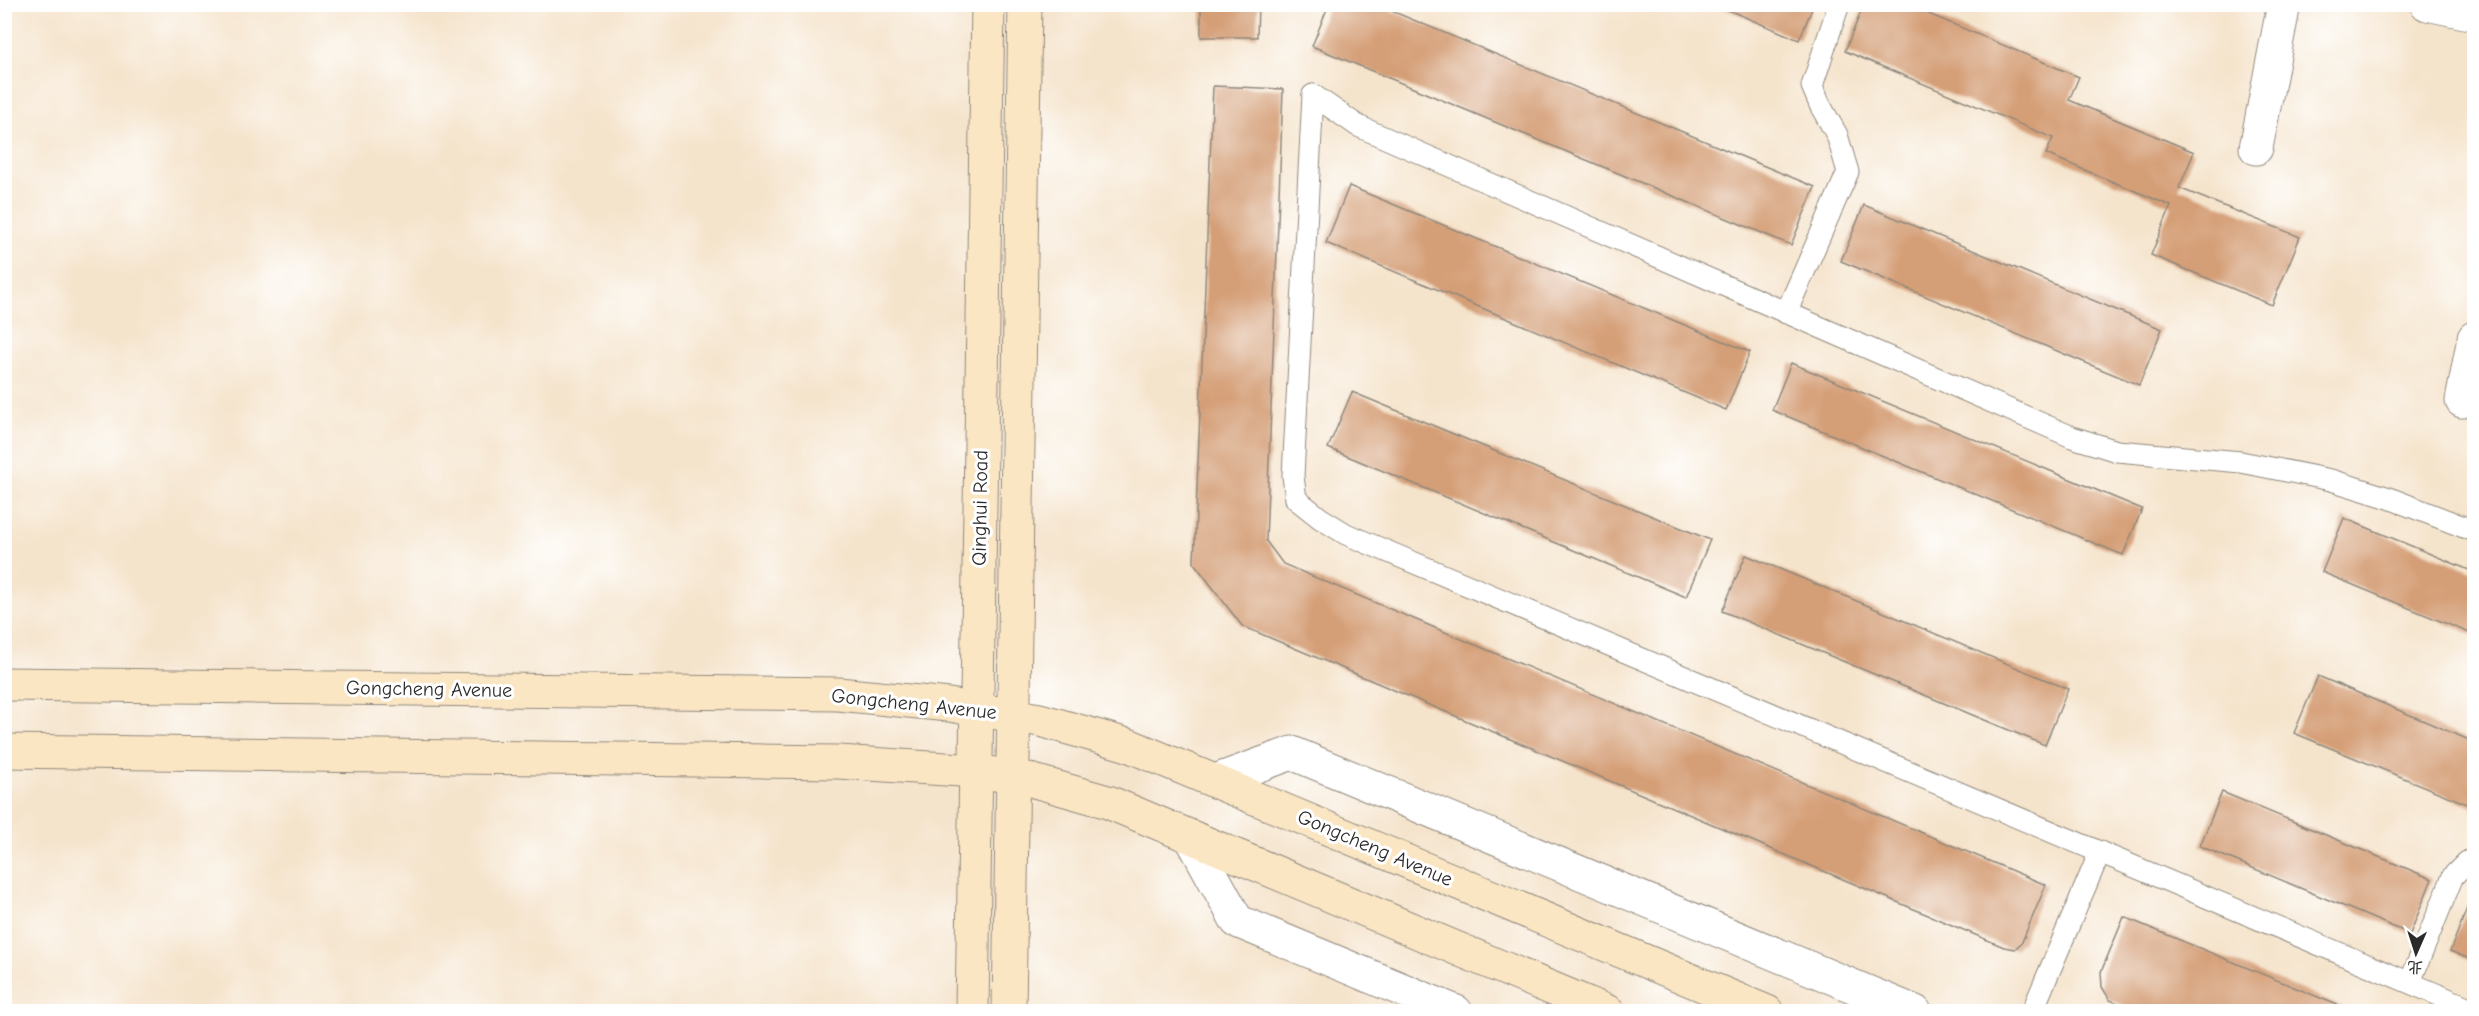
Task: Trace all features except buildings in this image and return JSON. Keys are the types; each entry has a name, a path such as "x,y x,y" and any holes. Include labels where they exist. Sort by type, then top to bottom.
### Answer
{"main road":[{"name":"Qinghui Road","path":"972,1011 988,4"},
{"name":"Qinghui Road","path":"1009,1011 1025,4"},
{"name":"Gongcheng Avenue","path":"4,684 838,694 977,709 1040,720 1128,745 1767,1011"},
{"path":"4,751 839,762 976,771 1013,777 1108,802 1608,1011"}],"street":[{"path":"2256,148 2284,4"},
{"path":"2427,4 2475,14"},
{"path":"2462,401 2475,338"},
{"path":"1215,781 1292,753 1915,1011"},
{"path":"1191,837 1237,921 1456,1011"}],"lane":[{"path":"1786,313 1848,172 1837,135 1812,86 1839,4"},
{"path":"2475,531 2389,498 2331,480 2241,462 2117,451 2072,437 1358,126 1313,95 1293,476 1296,499 1320,518 1346,534 2475,1010"},
{"path":"2032,1011 2100,852"},
{"path":"2410,982 2453,876 2467,862 2475,858"}]}
